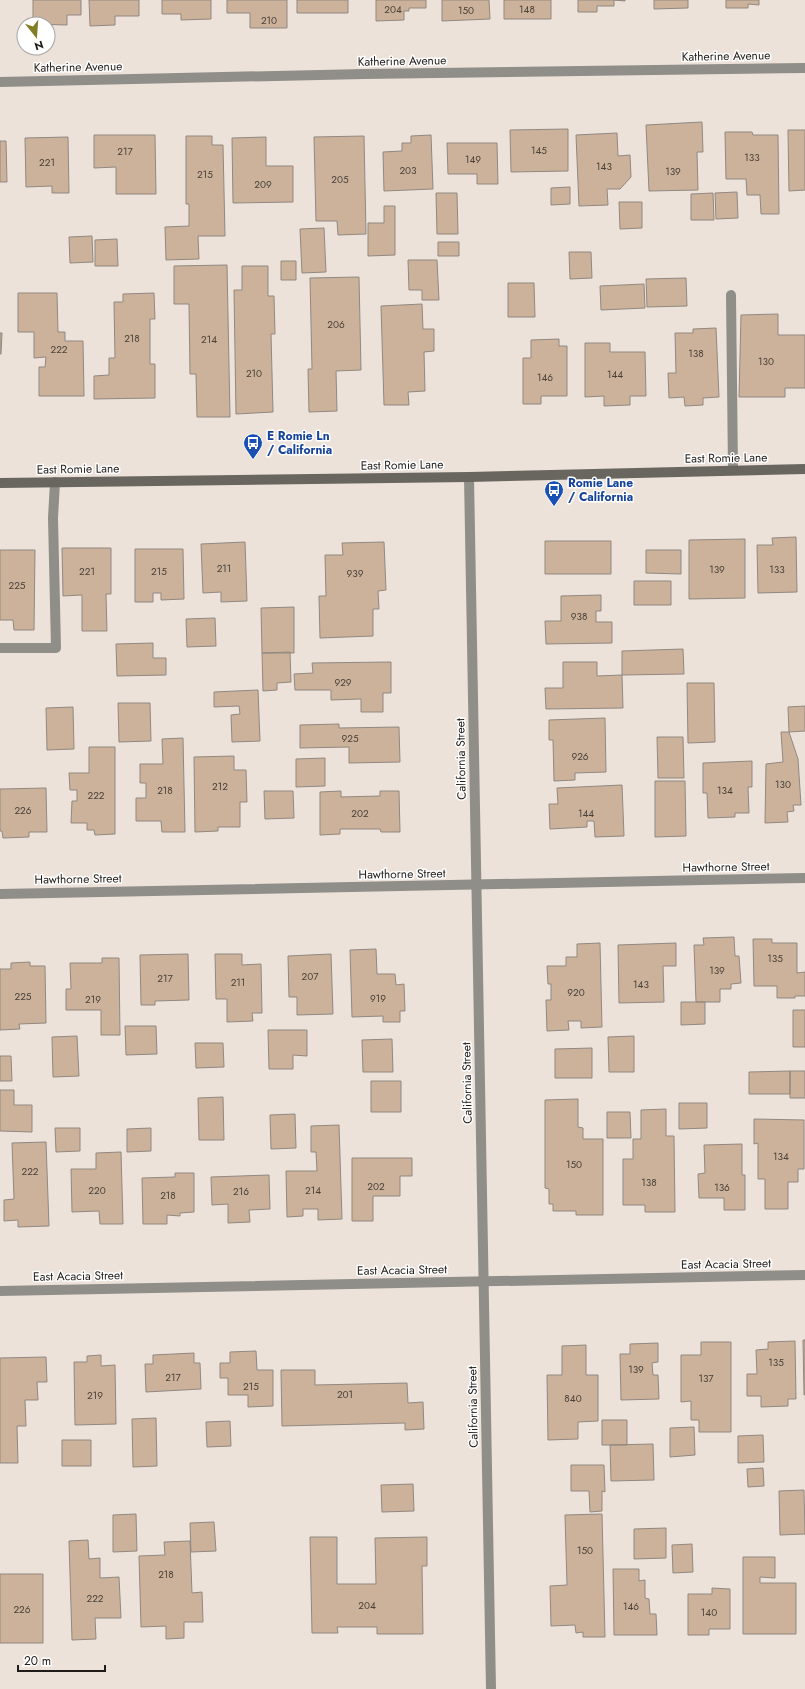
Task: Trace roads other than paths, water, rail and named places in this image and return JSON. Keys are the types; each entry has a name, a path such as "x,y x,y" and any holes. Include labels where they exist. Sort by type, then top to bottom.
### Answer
{"main road":[{"name":"East Romie Lane","path":"0,483 469,477 805,469"}],"street":[{"name":"Katherine Avenue","path":"0,82 364,74 805,68"},
{"path":"731,295 733,470"},
{"name":"California Street","path":"469,477 491,1689"},
{"path":"0,648 56,648 53,518 55,482"},
{"name":"Hawthorne Street","path":"0,894 805,878"},
{"name":"East Acacia Street","path":"0,1291 805,1275"}],"place":[{"name":"E Romie Ln / California","path":"253,460"},
{"name":"Romie Lane / California","path":"554,507"}]}
